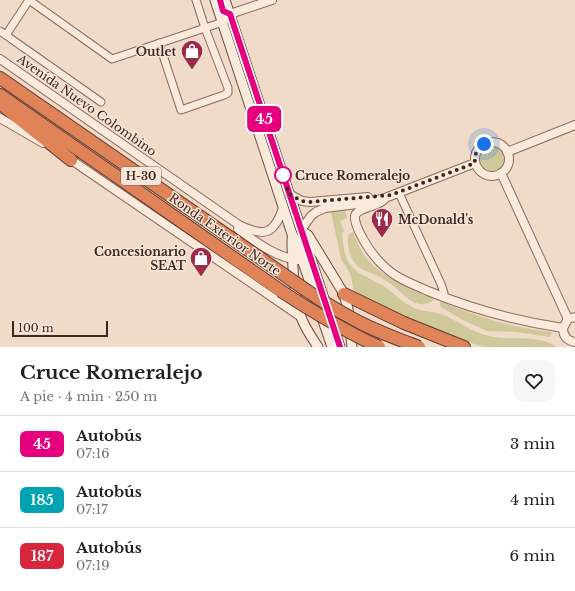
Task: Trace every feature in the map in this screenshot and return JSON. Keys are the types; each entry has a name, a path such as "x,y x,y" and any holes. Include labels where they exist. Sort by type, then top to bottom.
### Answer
{"highway":[{"path":"0,69 26,88 70,126"},
{"name":"Ronda Exterior Norte","path":"0,78 288,275 309,293 348,317 388,336 419,347"},
{"name":"Ronda Exterior Norte","path":"0,95 281,291 345,331 379,347"},
{"path":"0,104 70,160"},
{"path":"344,294 404,323 464,347"}],"main road":[{"path":"215,0 292,234 306,263 340,347"},
{"path":"220,0 223,11 230,14"},
{"path":"225,0 301,231 306,263 332,347"},
{"path":"301,231 308,235 344,294 348,309 349,344"},
{"path":"292,234 293,259 288,275 301,317 308,333 318,347"},
{"path":"288,275 306,263 320,263 327,267"}],"street":[{"path":"101,102 3,33 29,0 112,59 223,22 230,14 272,0"},
{"path":"159,43 181,110 228,93 228,88 196,0"},
{"name":"Avenida Nuevo Colombino","path":"0,59 239,225 249,230 260,232 268,231 275,226 283,208"},
{"path":"0,118 70,160 301,317"},
{"path":"507,152 575,125"},
{"path":"486,143 497,143 504,147 507,152 508,164 501,173 493,176 485,175 479,170 475,163 477,151 486,143"},
{"path":"301,231 311,216 325,208 365,203 388,197 475,163"},
{"path":"501,173 572,318 565,322 563,328 564,336 575,342"},
{"path":"399,193 441,284 444,293 443,297"},
{"path":"289,194 302,201 310,202 388,197"},
{"path":"388,197 383,202 359,211 355,218 356,225 367,246 386,268 400,278 443,297 515,320 563,328"},
{"name":"Avenida Nuevo Colombino","path":"219,212 228,222 266,248 277,254 306,263"}],"shaded area":[{"path":"493,145 502,149 506,158 502,167 493,171 484,167 480,158 484,149"},
{"path":"345,210 347,218 340,221 344,231 342,233 344,252 350,265 360,273 387,288 409,306 451,318 485,335 503,338 540,340 557,347 483,347 418,323 374,303 354,291 350,273 341,259 331,212"},
{"path":"353,232 364,255 378,270 396,282 435,299 426,304 416,303 409,300 384,279 359,267 353,260 349,248 348,237 349,234"},
{"path":"440,301 494,321 552,333 550,337 516,332 487,331 463,320 441,307"}],"bus line":[{"name":"45","path":"220,0 223,11 230,14 340,347"}],"place":[{"name":"Outlet","path":"192,70"},
{"name":"Cruce Romeralejo","path":"283,175"},
{"name":"McDonald's","path":"382,238"},
{"name":"Concesionario SEAT","path":"201,278"}],"route":[{"path":"283,175 289,194 302,201 310,202 391,195 475,163 476,152 479,147 484,144"}]}
